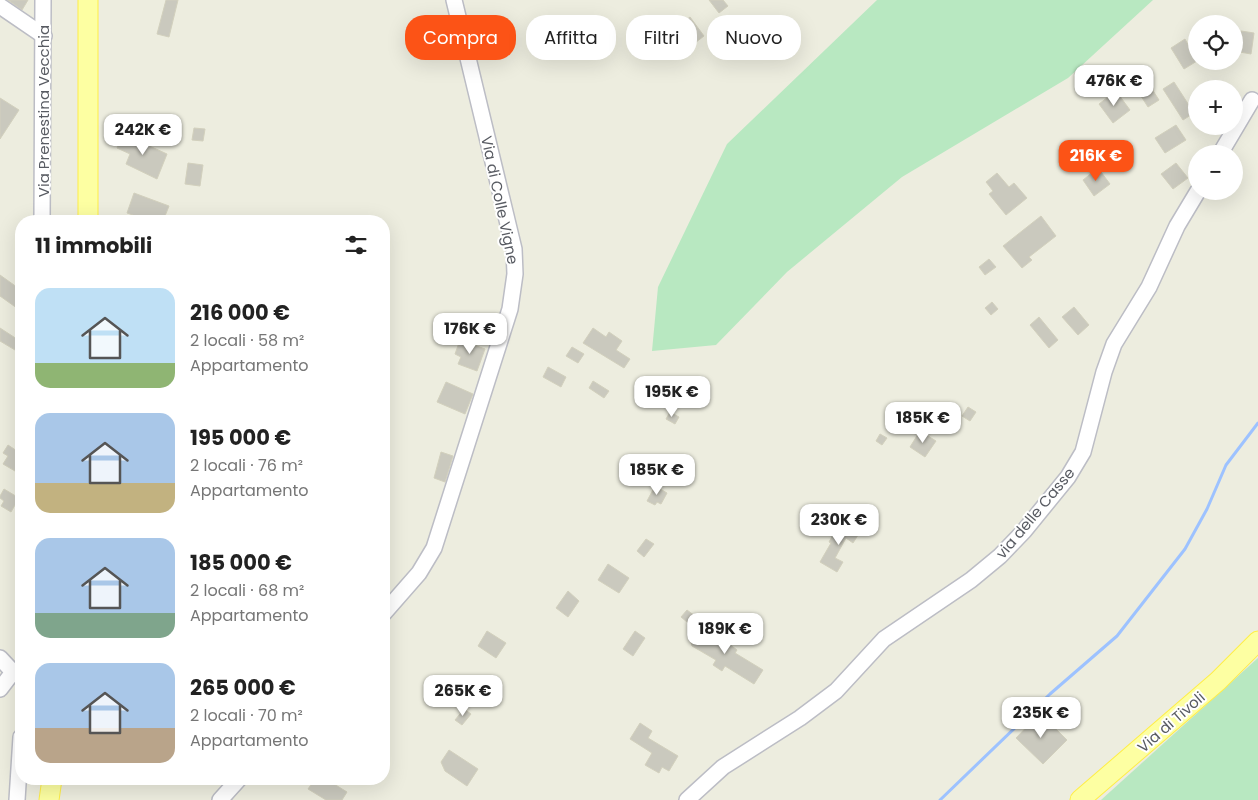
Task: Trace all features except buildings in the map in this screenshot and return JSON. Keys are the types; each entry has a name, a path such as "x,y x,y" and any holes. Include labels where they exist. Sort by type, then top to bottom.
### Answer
{"main road":[{"path":"88,0 88,215"},
{"name":"Via di Tivoli","path":"1080,800 1218,681 1258,641"},
{"path":"49,800 51,785"}],"street":[{"name":"Via Prenestina Vecchia","path":"42,215 43,0"},
{"name":"Via di Colle Vigne","path":"390,606 419,573 434,548 507,318 514,289 514,249 454,0"},
{"path":"0,6 44,36"},
{"path":"1225,145 1252,100"},
{"name":"via delle Casse","path":"686,800 723,767 800,718 836,692 884,639 971,580 1000,556 1024,531 1068,477 1084,452 1104,372 1114,344 1149,286 1177,226 1193,200"},
{"path":"0,658 15,672"},
{"path":"0,689 15,676"},
{"path":"17,800 18,785"},
{"path":"220,800 234,785"}],"green space":[{"path":"877,0 1153,0 1068,78 902,177 787,272 716,345 652,351 658,287 727,144"},
{"path":"1258,658 1258,800 1101,800"}],"waterway":[{"path":"940,800 1050,694 1117,636 1185,549 1207,509 1226,465 1258,423"}]}
